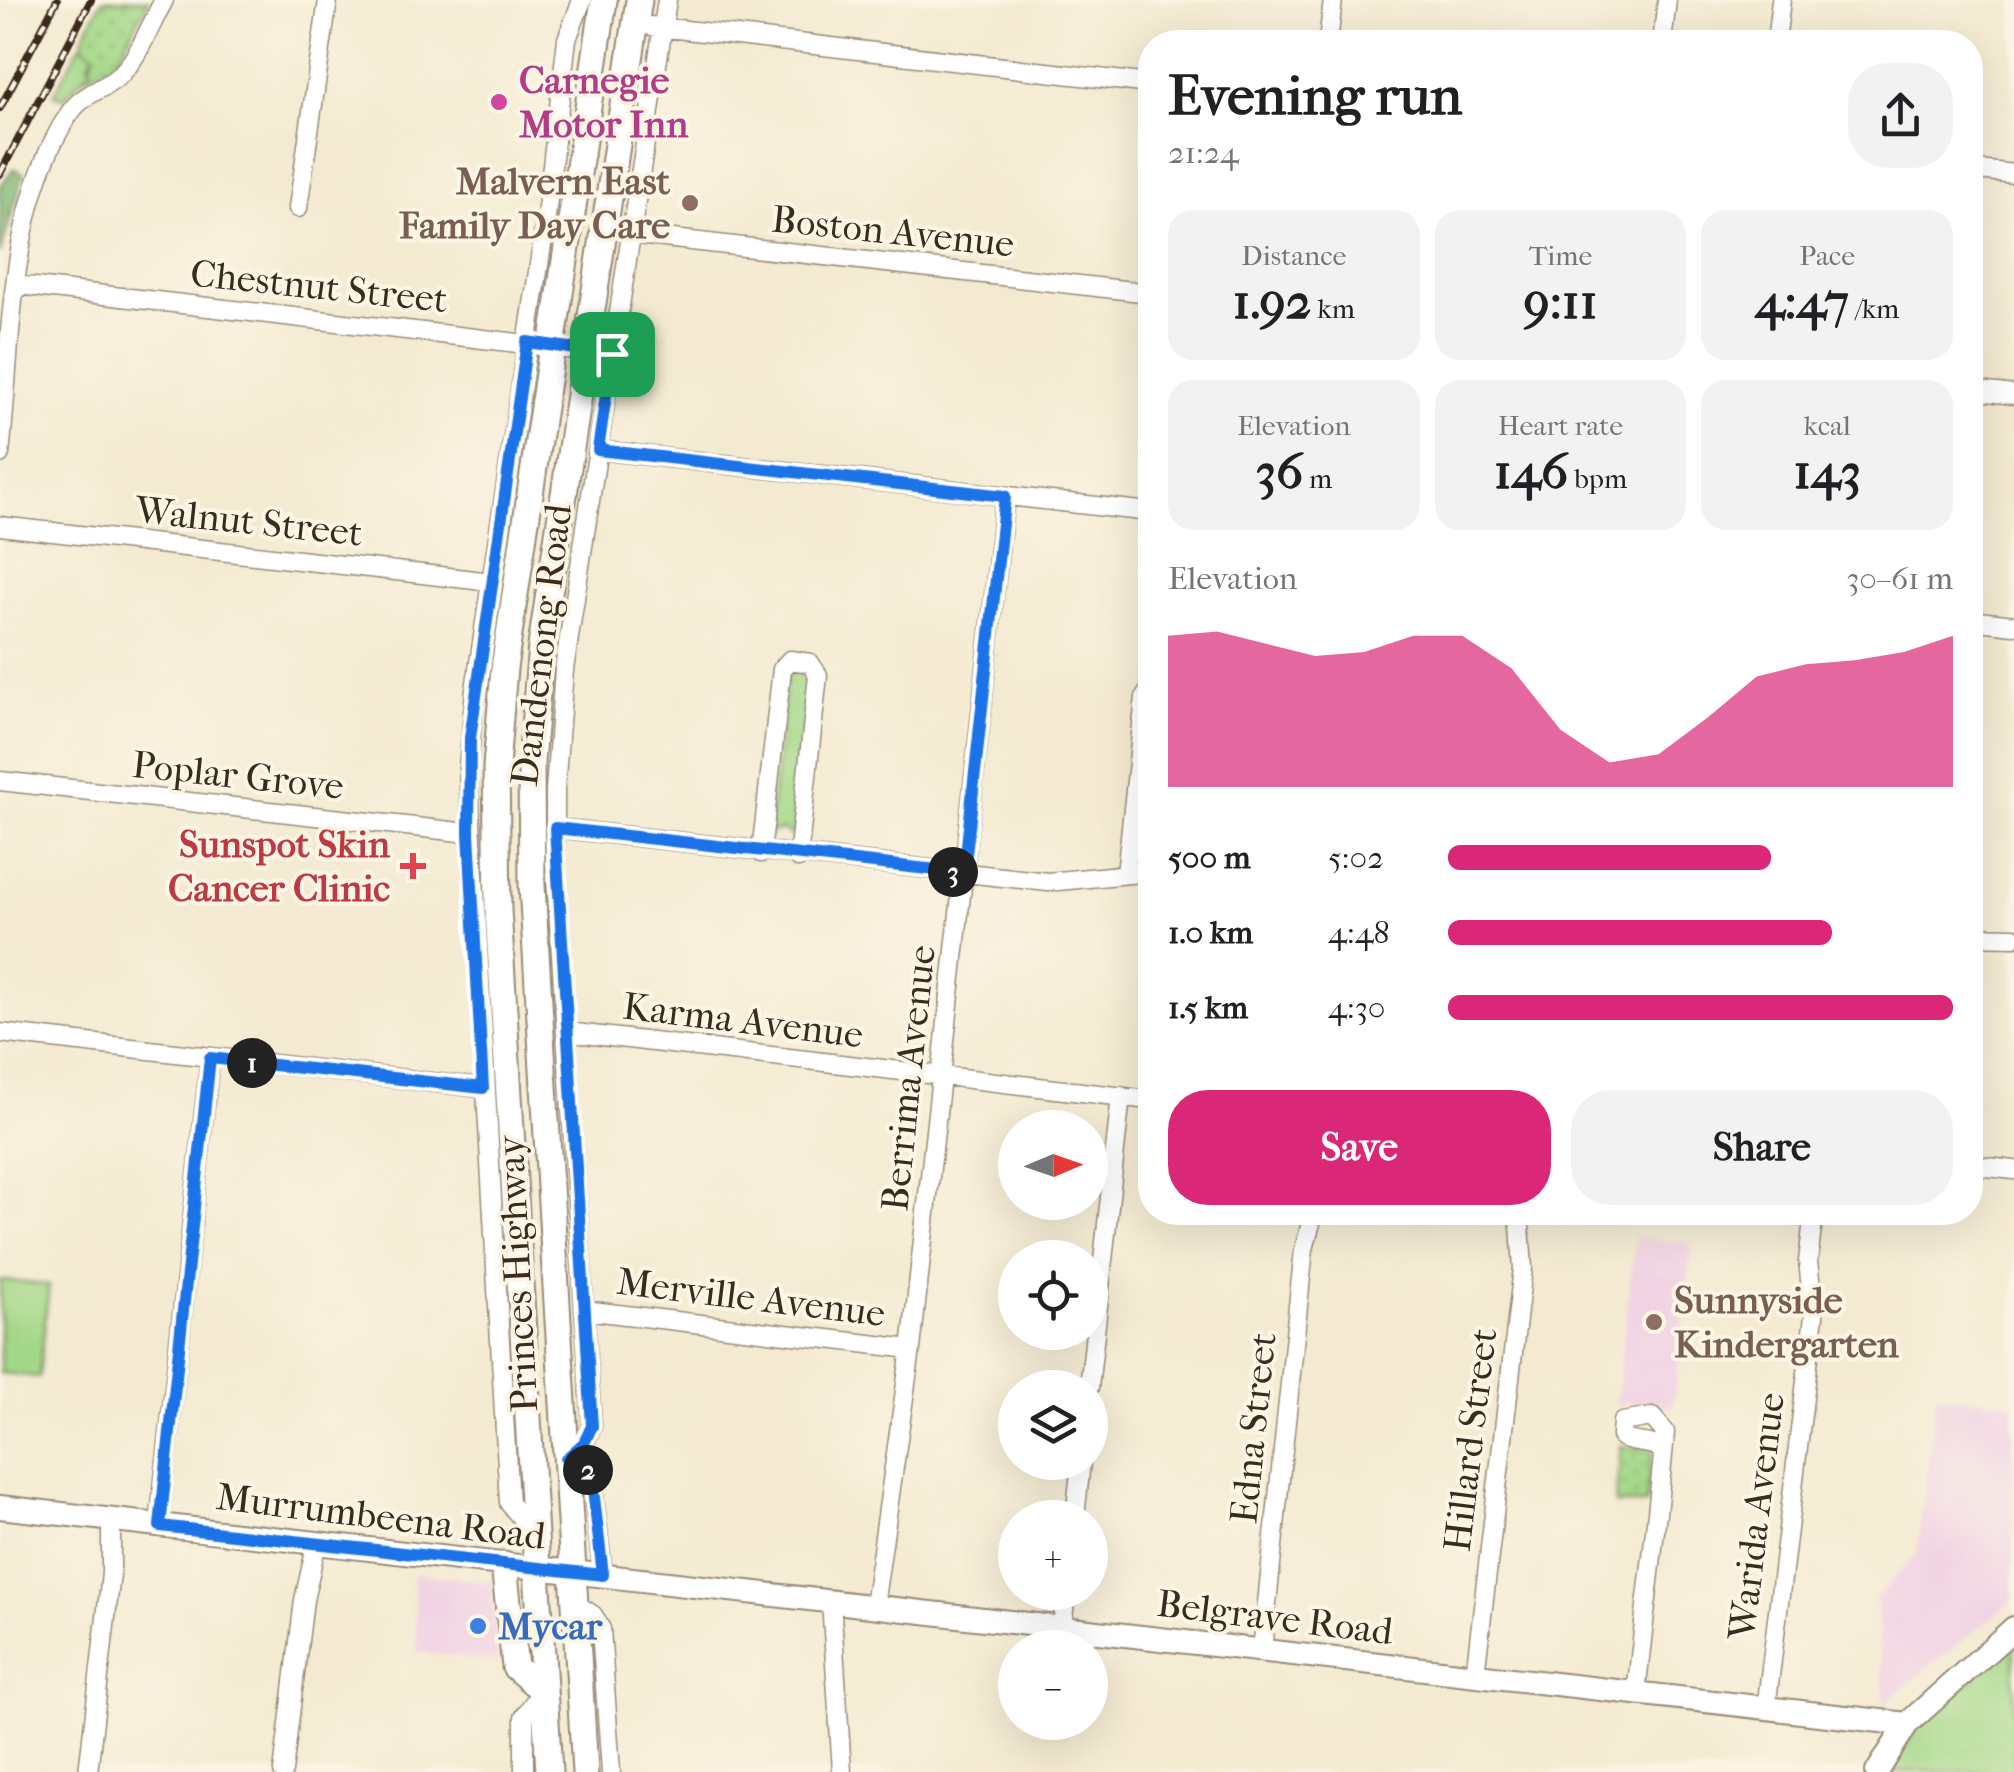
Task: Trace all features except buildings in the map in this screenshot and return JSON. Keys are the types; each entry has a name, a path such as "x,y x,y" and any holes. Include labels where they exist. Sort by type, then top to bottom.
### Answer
{"highway":[{"name":"Princes Highway","path":"549,1772 495,820 499,711 540,344 604,0"},
{"name":"Princes Highway","path":"585,1772 529,822 534,712 599,352 638,12"},
{"path":"499,932 534,932"},
{"path":"504,1565 515,1667 542,1690"}],"main road":[{"name":"Murrumbeena Road","path":"0,1507 575,1573"},
{"name":"Belgrave Road","path":"575,1573 1907,1724"},
{"path":"1878,1772 1907,1724 2014,1628"}],"street":[{"path":"0,454 28,208 54,140 78,101 110,83 131,62 164,0"},
{"path":"298,208 328,0"},
{"name":"Dandenong Road","path":"566,1459 584,1443 592,1426 555,828 564,670 598,450 599,352 629,234 667,0"},
{"path":"1329,30 1333,0"},
{"path":"1663,30 1667,0"},
{"path":"1777,30 1780,0"},
{"name":"Dandenong Road","path":"578,8 583,41 596,52"},
{"name":"Dandenong Road","path":"534,1534 509,1503 469,833 470,738 492,582 540,344 578,8"},
{"path":"638,12 662,28 1138,83"},
{"path":"1983,170 2014,174"},
{"name":"Boston Avenue","path":"629,234 1138,292"},
{"name":"Chestnut Street","path":"18,285 599,352"},
{"path":"1983,391 2014,395"},
{"path":"598,450 1138,511"},
{"name":"Berrima Avenue","path":"874,1606 911,1349 1005,496"},
{"name":"Walnut Street","path":"0,526 492,582"},
{"path":"1983,621 2014,625"},
{"path":"761,853 782,669 790,660 810,663 818,675 798,858"},
{"path":"1126,874 1138,768"},
{"name":"Poplar Grove","path":"0,781 469,833"},
{"path":"555,828 798,858 1048,882 1138,873"},
{"path":"1983,936 2014,936"},
{"name":"Karma Avenue","path":"567,1032 1138,1098"},
{"path":"0,1034 483,1088"},
{"path":"160,1526 210,1058"},
{"path":"1091,1370 1122,1096"},
{"path":"1983,1166 2014,1170"},
{"name":"Edna Street","path":"1262,1650 1304,1249 1310,1225"},
{"name":"Hillard Street","path":"1475,1676 1524,1268 1520,1225"},
{"name":"Warida Avenue","path":"1766,1709 1814,1316 1808,1261 1812,1225"},
{"name":"Merville Avenue","path":"584,1310 911,1349"},
{"path":"499,1328 522,1314"},
{"path":"1636,1694 1663,1453"},
{"path":"566,1459 591,1472 603,1575"},
{"path":"88,1772 117,1520"},
{"path":"283,1772 311,1542"},
{"path":"831,1600 842,1772"},
{"path":"576,1605 593,1615 601,1629 611,1772"},
{"path":"1062,1628 1064,1610"},
{"path":"524,1772 524,1717 542,1690"}],"shaded area":[{"name":"Sunnyside Kindergarten","path":"1635,1237 1692,1244 1673,1406 1616,1403"},
{"path":"1936,1395 2014,1402 2014,1599 1884,1703 1876,1598 1917,1553"},
{"path":"413,1573 492,1583 497,1662 417,1652"}],"green space":[{"path":"102,0 149,0 117,60 87,76 94,54 84,47 83,38"},
{"path":"80,45 94,53 88,65 92,68 63,99 54,94"},
{"path":"14,168 24,174 0,254 0,187"},
{"path":"803,668 810,674 794,836 782,830 768,833 786,679 792,670"},
{"path":"1138,820 1138,857 1134,857"},
{"path":"0,1280 49,1285 39,1377 0,1373"},
{"path":"1621,1446 1653,1450 1646,1504 1615,1504"},
{"path":"2014,1641 2014,1772 1888,1772 1915,1729"}],"railway":[{"path":"0,108 57,0"},
{"path":"0,174 91,0"}],"place":[{"name":"Carnegie Motor Inn","path":"499,102"},
{"name":"Malvern East Family Day Care","path":"690,203"},
{"name":"Sunspot Skin Cancer Clinic","path":"413,866"},
{"name":"Sunnyside Kindergarten","path":"1654,1322"},
{"name":"Mycar","path":"478,1626"}],"route":[{"path":"527,342 612,354 598,450 1005,496 964,873 798,858 555,828 592,1426 584,1443 566,1459 591,1472 603,1575 160,1526 210,1058 483,1088 468,768 475,690 527,342"}]}
